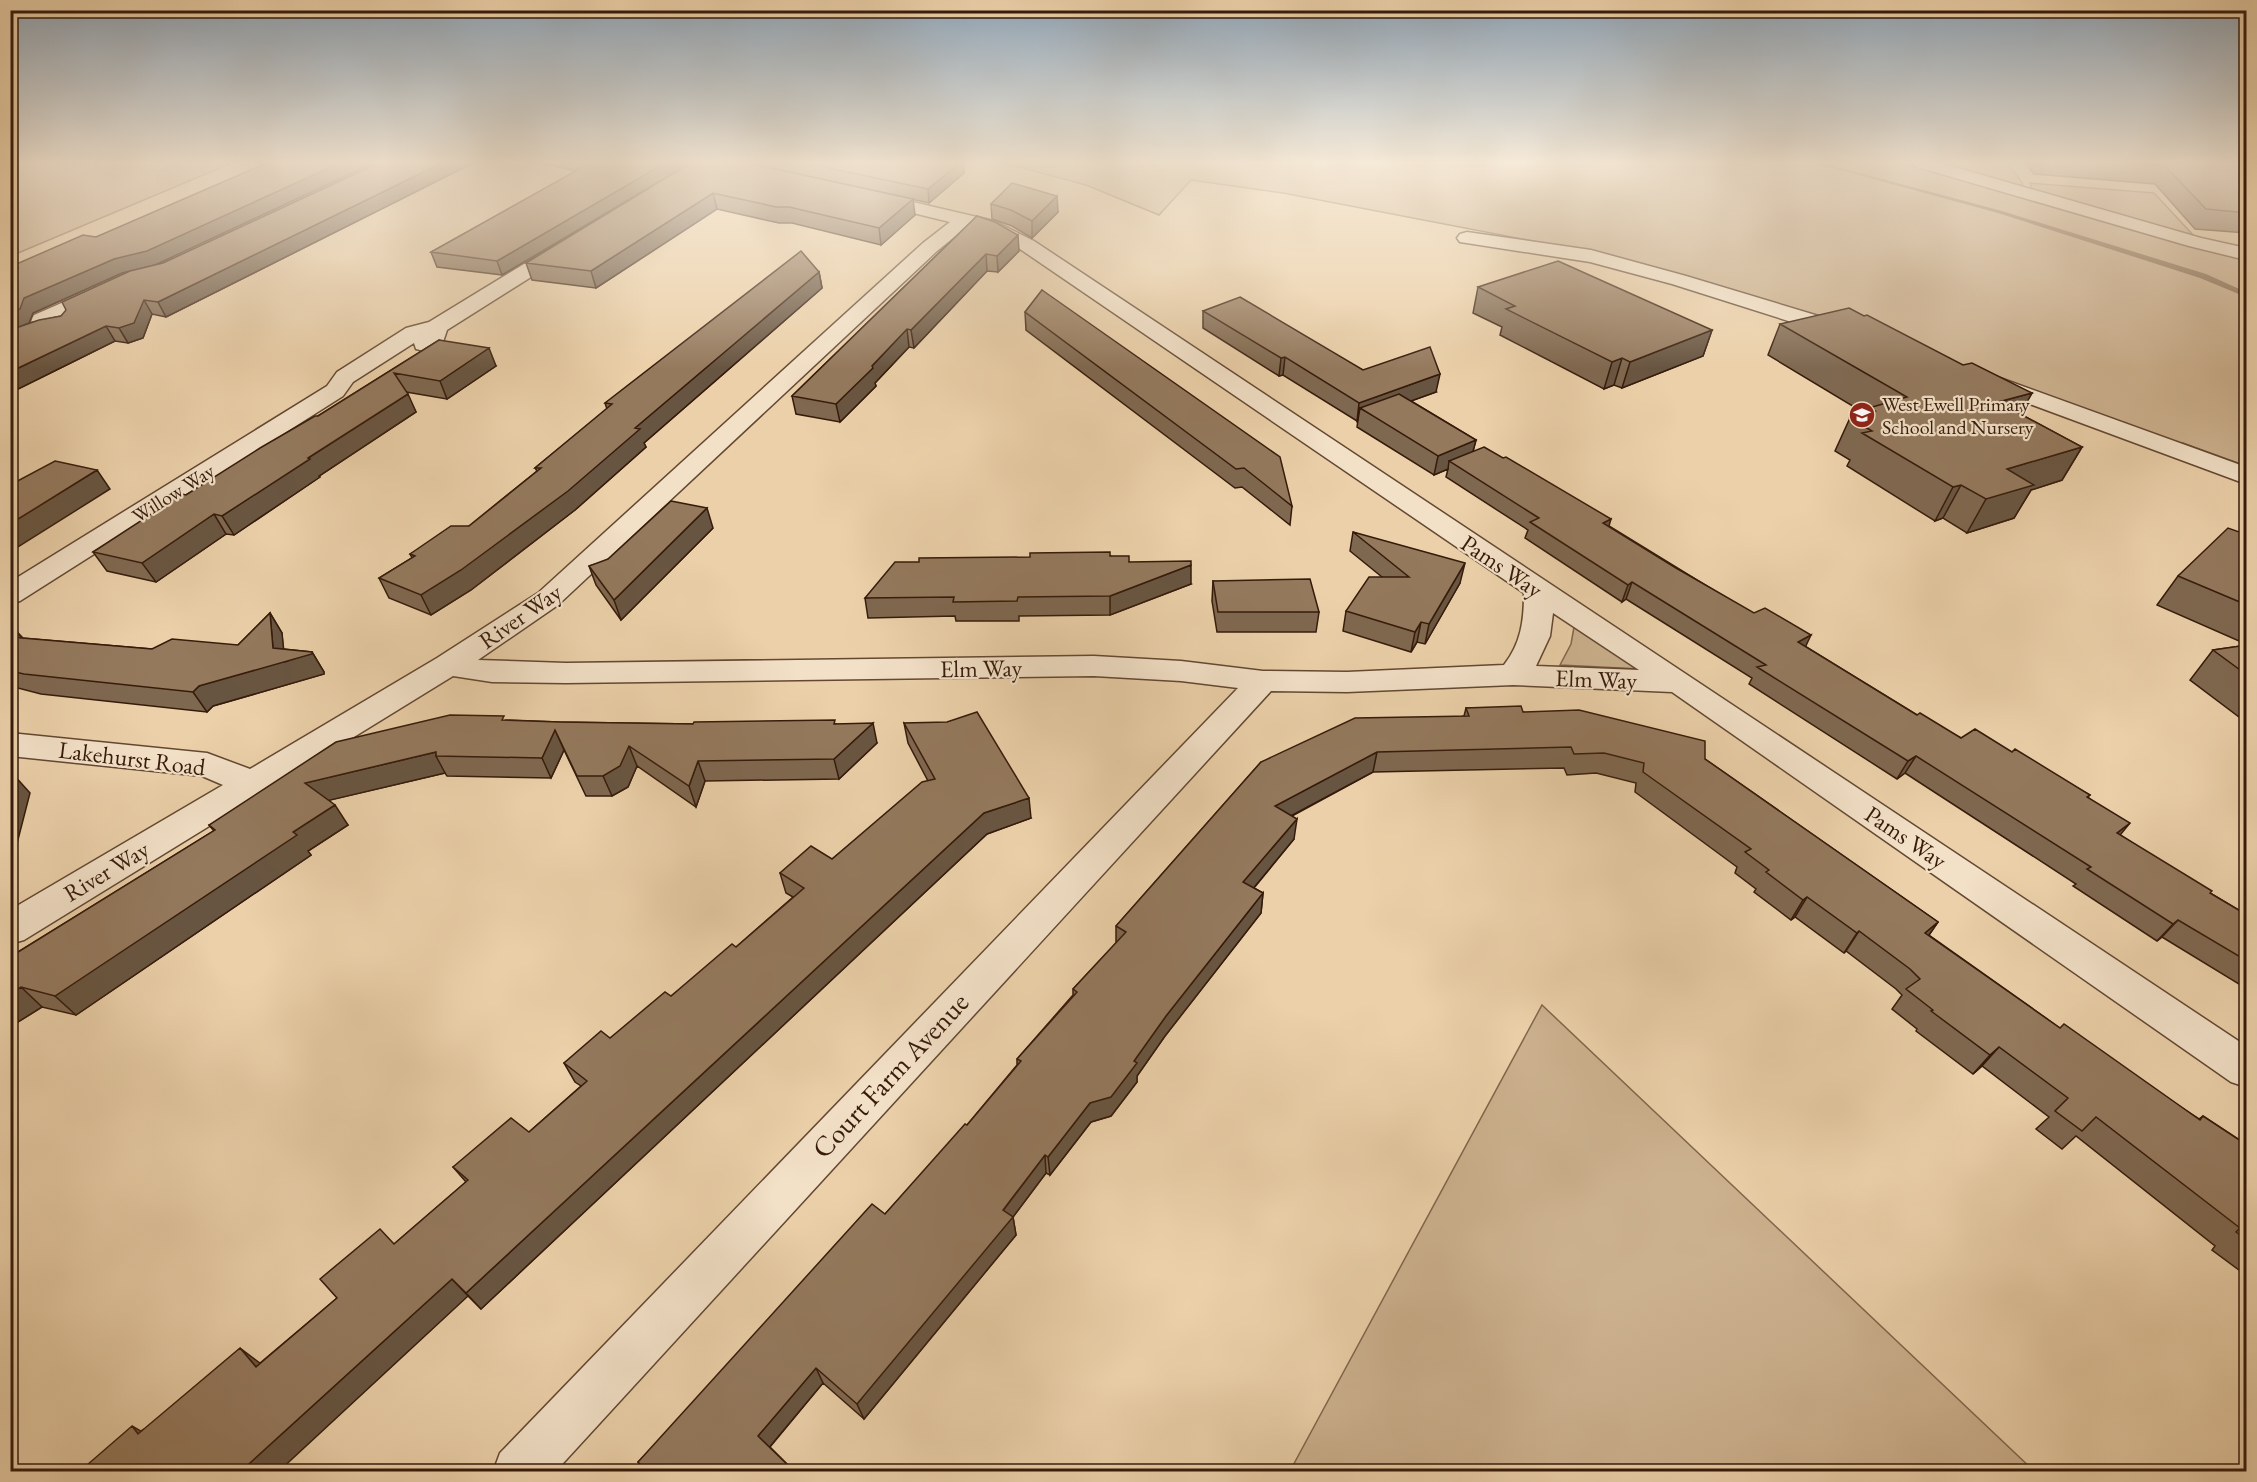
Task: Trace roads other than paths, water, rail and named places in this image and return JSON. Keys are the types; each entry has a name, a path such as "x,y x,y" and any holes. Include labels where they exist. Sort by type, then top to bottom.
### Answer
{"street":[{"name":"River Way","path":"10,929 448,665 548,599 950,231"},
{"name":"Pams Way","path":"1001,231 1041,254 1678,682 2247,1069"},
{"path":"2159,231 2247,254"},
{"name":"Willow Way","path":"10,595 335,391 345,377 414,333 437,327 581,237"},
{"path":"1467,238 1591,256 1679,280 1864,338"},
{"path":"21,338 42,328 72,322 121,290"},
{"path":"1965,372 2247,476"},
{"name":"Elm Way","path":"1513,675 1531,652 1539,621 1538,590"},
{"name":"Elm Way","path":"448,665 492,672 534,673 1094,666 1181,671 1263,681 1347,682 1513,675 1678,682"},
{"name":"Court Farm Avenue","path":"519,1472 1138,811 1263,681"},
{"name":"Lakehurst Road","path":"10,744 207,765 252,783"}],"waterway":[{"path":"2061,231 2203,276 2246,295"}],"place":[{"name":"West Ewell Primary School and Nursery","path":"1862,415"}]}
